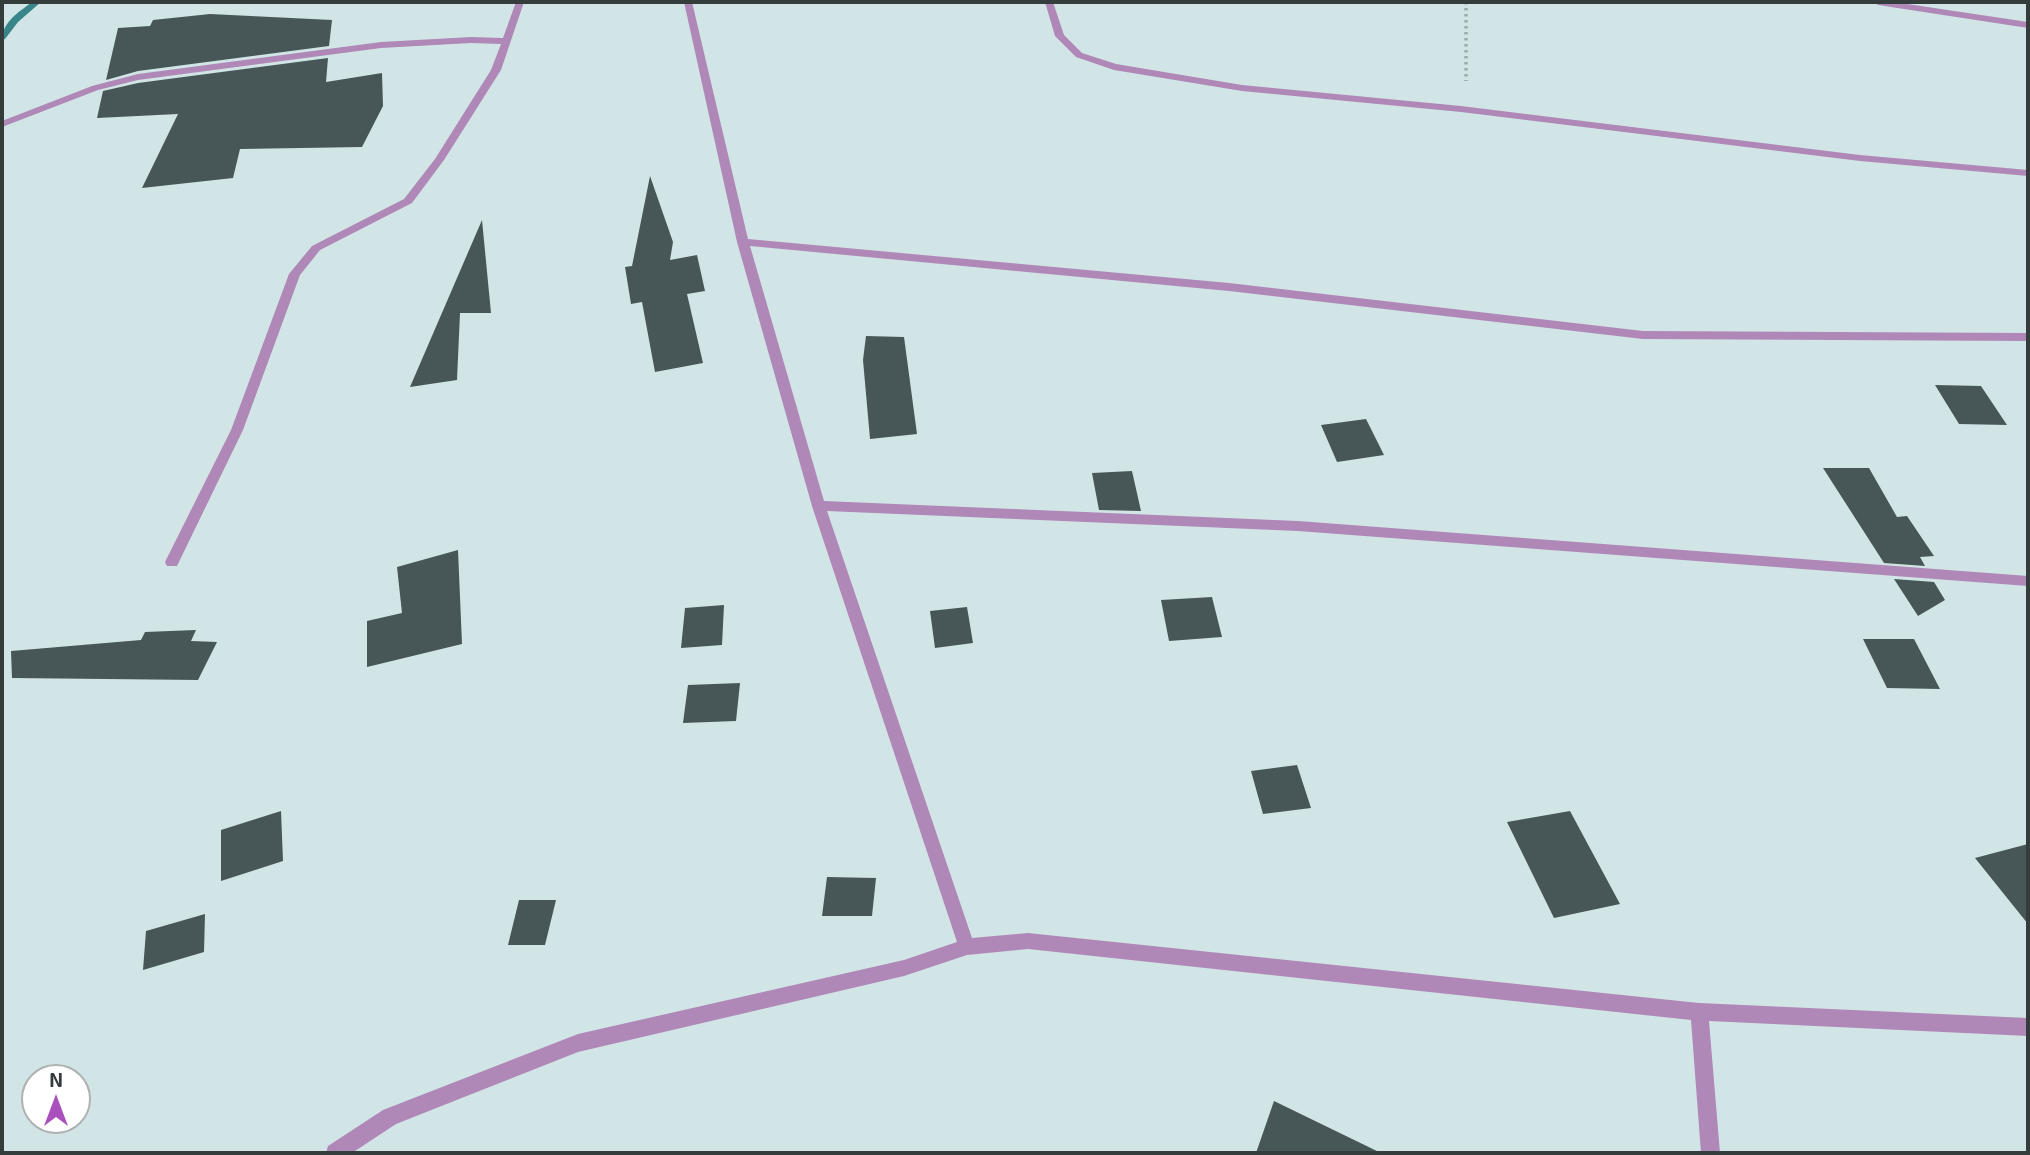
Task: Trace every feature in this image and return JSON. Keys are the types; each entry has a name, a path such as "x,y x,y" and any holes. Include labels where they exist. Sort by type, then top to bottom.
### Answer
{"street":[{"path":"172,562 237,430 295,274 316,248 408,201 439,160 496,70 520,2"},
{"path":"688,2 743,242 819,506 967,947"},
{"path":"1049,2 1060,36 1079,55 1114,67 1242,88 1461,109 1860,158 2028,173"},
{"path":"1878,2 2028,25"},
{"path":"2,124 95,88 138,77 381,45 506,41"},
{"path":"743,242 1228,287 1643,335 2028,337"},
{"path":"819,506 1298,526 2028,581"},
{"path":"335,1153 390,1117 578,1043 904,968 967,947 1028,941 1699,1012 2028,1027"},
{"path":"1699,1012 1710,1153"}],"path":[{"path":"1461,109 1468,68 1464,12 1466,2"}],"building":[{"path":"210,14 332,20 329,46 138,71 106,80 118,28 150,26 153,20"},
{"path":"328,58 326,82 382,73 383,106 362,147 240,149 233,178 142,188 178,114 97,118 103,91 138,83"},
{"path":"650,176 673,242 670,260 697,255 705,291 687,294 703,363 655,372 642,302 631,304 625,267 632,266"},
{"path":"482,220 491,313 460,313 457,380 410,387"},
{"path":"866,336 904,337 917,434 870,439 863,360"},
{"path":"1935,385 1981,386 2007,425 1959,424"},
{"path":"1366,419 1384,455 1337,462 1321,425"},
{"path":"1823,468 1869,468 1897,517 1907,516 1934,556 1920,557 1925,566 1884,563"},
{"path":"1132,471 1141,511 1099,510 1092,473"},
{"path":"458,550 462,644 367,667 367,621 402,613 397,567"},
{"path":"1894,579 1934,582 1945,600 1918,616"},
{"path":"1212,597 1222,637 1169,641 1161,600"},
{"path":"724,605 722,645 681,648 685,608"},
{"path":"967,607 973,643 935,648 930,611"},
{"path":"196,630 191,641 217,642 198,680 12,678 11,651 141,640 145,632"},
{"path":"1863,639 1914,639 1940,689 1887,688"},
{"path":"740,683 736,721 683,723 688,685"},
{"path":"1297,765 1311,808 1263,814 1251,771"},
{"path":"281,811 283,861 221,881 221,830"},
{"path":"1570,811 1620,904 1554,918 1507,822"},
{"path":"2028,844 2028,924 1975,858"},
{"path":"827,877 876,878 872,916 822,916"},
{"path":"519,900 556,900 545,945 508,945"},
{"path":"205,914 204,952 143,970 146,931"},
{"path":"1274,1101 1381,1153 1256,1153"}],"waterway":[{"path":"2,37 15,20 37,2"}]}
